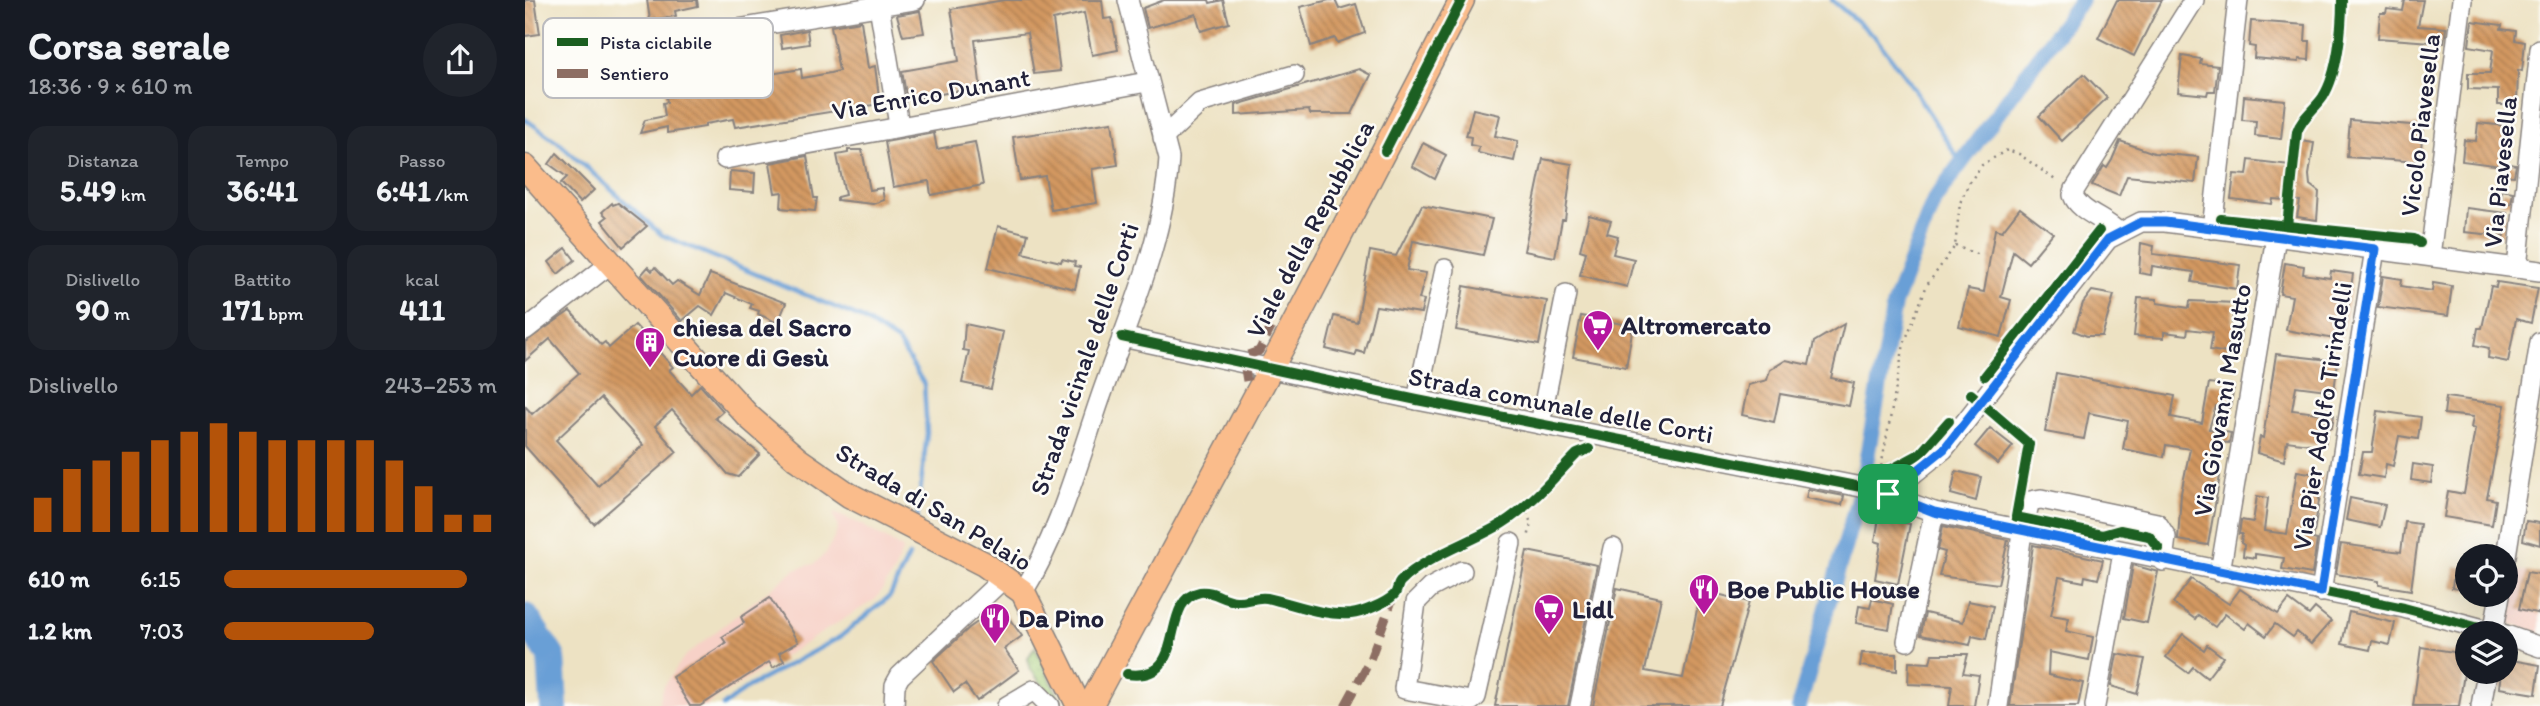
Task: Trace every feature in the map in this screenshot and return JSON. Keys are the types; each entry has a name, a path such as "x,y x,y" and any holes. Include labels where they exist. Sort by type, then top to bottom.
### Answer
{"main road":[{"name":"Viale della Repubblica","path":"1090,706 1271,367 1461,0"},
{"name":"Strada di San Pelaio","path":"525,167 749,417 797,459 849,495 1014,584 1079,706"}],"street":[{"path":"773,21 878,3 915,0"},
{"name":"Strada vicinale delle Corti","path":"894,706 895,685 905,670 1014,584 1044,553 1122,337 1162,216 1169,158 1147,82 1128,0"},
{"path":"2118,232 2108,221 2080,205 2073,195 2074,189 2193,0"},
{"path":"2212,229 2238,0"},
{"name":"Vicolo Piavesella","path":"2430,256 2462,0"},
{"path":"878,3 898,125"},
{"name":"Via Piavesella","path":"2517,268 2540,49"},
{"path":"1163,138 1200,103 1294,75"},
{"name":"Via Enrico Dunant","path":"725,159 898,125 1147,82"},
{"path":"1879,487 1944,449 2096,253 2118,232 2141,222 2154,221 2540,271"},
{"name":"Via Giovanni Masutto","path":"2220,572 2276,237"},
{"name":"Via Pier Adolfo Tirindelli","path":"2321,592 2375,249"},
{"path":"525,330 610,264"},
{"path":"1417,400 1445,269"},
{"path":"1540,424 1566,294"},
{"name":"Strada comunale delle Corti","path":"1122,337 1417,400 1844,484 1879,487 1934,512 2123,553 2404,608 2455,621"},
{"path":"2508,544 2540,342"},
{"path":"1998,706 2028,504 2035,499 2157,523 2166,537 2163,561"},
{"path":"1907,641 1934,512"},
{"path":"1462,571 1430,588 1416,601 1404,689 1471,701 1476,697 1511,542"},
{"path":"1580,706 1613,548"},
{"path":"2095,706 2123,553"},
{"name":"Strada comunale delle Corti","path":"2518,639 2540,647"},
{"path":"2481,706 2485,684"},
{"path":"1007,706 1034,690 1050,706"}],"path":[{"path":"1879,487 1904,344 1927,285 1955,246 1960,203 1969,183 1982,165 2007,150 2019,154 2066,188 2074,189"},
{"path":"1955,246 1979,255"},
{"path":"1879,487 1897,469"},
{"path":"1517,513 1533,497"}],"shaded area":[{"path":"833,513 858,523 903,549 894,572 876,599 783,657 784,661 773,668 770,665 705,706 658,706 664,686 684,657 795,569 814,564 826,553 838,529"},
{"path":"2518,571 2540,574 2540,633 2518,626 2518,621 2501,620 2503,607 2518,607"}],"green space":[{"path":"1035,647 1060,700 1056,704 1030,668 1028,658"}],"building":[{"path":"525,0 535,0 540,34 525,36"},
{"path":"647,0 697,0 698,6 675,11 676,16 650,18"},
{"path":"1004,0 1102,0 1104,19 1112,18 1118,50 1092,55 1084,13 1053,20 1060,71 1034,74 1027,33 975,40 981,91 963,93 963,90 907,100 902,71 959,61 951,9"},
{"path":"1164,0 1209,0 1210,3 1223,0 1229,23 1201,31 1196,14 1148,28 1143,8"},
{"path":"1335,0 1339,9 1356,4 1365,33 1337,43 1335,38 1311,46 1300,7"},
{"path":"2117,0 2162,0 2134,56 2098,38"},
{"path":"2405,0 2423,0 2418,26 2446,28 2444,43 2378,38 2380,13 2386,13 2387,9 2403,11"},
{"path":"920,11 924,33 903,36 897,15"},
{"path":"861,21 868,68 875,66 880,104 735,127 733,119 667,133 667,127 640,133 645,120 665,116 663,103 667,102 666,98 773,98 773,74 801,69 802,78 839,71 831,26"},
{"path":"2251,21 2306,25 2305,41 2310,41 2309,60 2299,59 2299,62 2254,58 2255,47 2249,46"},
{"path":"2472,21 2502,25 2501,29 2516,31 2515,40 2525,42 2522,71 2518,70 2517,105 2498,105 2498,90 2468,89 2468,73 2490,73 2493,50 2469,46"},
{"path":"807,30 809,44 782,48 780,35"},
{"path":"2182,56 2201,59 2200,64 2218,66 2215,91 2208,91 2207,95 2178,92"},
{"path":"1359,69 1371,75 1352,114 1310,114 1309,110 1236,115 1236,105"},
{"path":"2084,74 2107,98 2062,141 2039,116"},
{"path":"2244,96 2285,100 2281,139 2255,136 2256,121 2242,120"},
{"path":"1473,109 1500,115 1495,136 1518,141 1514,161 1478,153 1479,147 1470,145 1471,137 1466,136"},
{"path":"2350,120 2423,126 2420,162 2347,157"},
{"path":"1112,122 1118,165 1092,169 1097,203 1051,210 1045,176 1020,180 1013,137"},
{"path":"2478,123 2506,126 2501,166 2462,161 2464,140 2476,141"},
{"path":"934,133 937,149 975,142 983,185 931,195 929,181 893,187 885,142"},
{"path":"2120,141 2154,153 2198,157 2195,183 2127,176 2119,196 2092,185 2104,166 2107,168"},
{"path":"2301,141 2314,143 2309,175 2310,185 2319,192 2317,220 2297,217 2300,201 2273,199 2272,204 2231,199 2234,174 2247,175 2249,160 2298,166"},
{"path":"1423,143 1446,155 1435,179 1412,166"},
{"path":"848,150 862,150 870,190 882,188 884,200 873,204 837,200 837,197 845,195 837,155 848,153"},
{"path":"557,153 594,190 580,203 561,183 567,177 549,164"},
{"path":"807,156 814,198 817,198 815,211 781,208 782,192 775,193 770,163"},
{"path":"1543,159 1572,164 1565,220 1562,220 1555,257 1524,251"},
{"path":"2505,163 2516,165 2514,176 2503,175"},
{"path":"730,171 755,173 754,192 729,190"},
{"path":"2502,190 2513,192 2511,204 2501,202"},
{"path":"612,203 618,203 647,226 623,247 602,221 607,217 602,212"},
{"path":"1422,205 1492,219 1483,255 1413,241 1407,270 1426,273 1419,299 1424,300 1421,313 1376,306 1364,353 1357,351 1355,356 1326,349 1334,316 1357,322 1370,251 1396,256"},
{"path":"2020,208 2053,233 2028,263 2013,251 2001,297 2011,300 2001,337 1959,326 1968,289 1984,292 1995,229 2002,231"},
{"path":"2466,208 2507,213 2504,236 2464,232"},
{"path":"1589,215 1611,221 1607,233 1618,236 1613,254 1634,259 1627,287 1580,275 1586,252 1580,250"},
{"path":"998,226 1028,234 1023,253 1061,262 1062,259 1075,262 1074,266 1080,267 1075,289 988,268"},
{"path":"2141,243 2154,246 2153,254 2240,265 2237,289 2192,282 2194,272 2152,266 2151,275 2139,273"},
{"path":"566,248 575,260 558,274 549,262"},
{"path":"2285,263 2304,266 2303,274 2330,278 2331,271 2353,274 2346,321 2340,340 2286,330 2292,296 2280,294"},
{"path":"648,267 652,271 655,267 672,285 677,281 700,295 710,274 786,303 778,323 758,314 759,311 750,308 752,304 726,293 714,315 700,306 682,321 641,275"},
{"path":"2383,276 2402,279 2401,286 2432,291 2433,283 2452,286 2448,316 2378,307"},
{"path":"2497,282 2538,288 2531,323 2516,319 2508,362 2488,358 2489,348 2475,345 2478,328 2482,328 2491,286 2496,287"},
{"path":"1464,286 1547,301 1539,345 1456,330"},
{"path":"2092,291 2114,295 2102,336 2087,336 2074,331 2083,303"},
{"path":"2138,298 2157,299 2157,303 2189,308 2190,301 2235,303 2232,323 2242,324 2239,345 2229,344 2227,353 2210,350 2213,332 2188,329 2187,335 2164,332 2164,338 2134,336"},
{"path":"570,311 601,345 605,342 609,348 635,325 673,367 669,370 691,394 700,385 723,411 715,418 760,454 738,477 728,474 672,410 655,426 677,452 594,524 525,446 525,406 532,414 579,373 550,339 525,361 525,342","holes":["601,398 643,445 598,486 556,440"]},
{"path":"1581,316 1633,326 1626,367 1573,357"},
{"path":"965,324 1003,332 991,389 962,383 969,351 963,350"},
{"path":"1844,324 1831,378 1854,383 1849,406 1780,394 1774,422 1742,415 1748,385 1767,380 1770,370 1786,360 1809,365 1814,342"},
{"path":"2276,354 2338,361 2334,391 2296,386 2292,410 2334,415 2332,428 2328,427 2325,446 2287,441 2284,461 2257,453 2260,437 2263,438"},
{"path":"2056,373 2175,396 2171,417 2202,423 2209,383 2234,386 2230,408 2216,406 2209,429 2231,433 2229,443 2217,442 2211,475 2220,476 2208,545 2178,540 2181,493 2190,449 2166,445 2164,457 2123,449 2128,421 2089,413 2084,439 2045,432"},
{"path":"2446,397 2505,405 2487,498 2496,500 2492,525 2444,517 2448,491 2464,494 2475,429 2471,428 2473,417 2444,414"},
{"path":"2378,411 2421,417 2418,439 2399,436 2393,466 2386,464 2384,478 2359,474 2363,452 2372,452"},
{"path":"1990,428 2013,446 1998,464 1975,446"},
{"path":"2413,464 2433,467 2431,483 2411,480"},
{"path":"1956,471 1981,477 1976,501 1951,494"},
{"path":"2297,471 2323,475 2313,539 2317,540 2312,574 2282,569 2284,558 2255,554 2255,558 2243,556 2242,534 2239,534 2241,520 2253,522 2257,496 2268,498 2264,531 2287,534"},
{"path":"1808,489 1844,496 1842,505 1806,498"},
{"path":"2350,498 2385,505 2380,527 2346,520"},
{"path":"1879,518 1910,524 1898,584 1875,579 1881,543 1875,541"},
{"path":"2526,521 2540,523 2540,545 2523,540"},
{"path":"2405,522 2420,524 2411,590 2379,585 2379,581 2336,574 2341,544 2401,552"},
{"path":"1943,526 2008,540 1998,584 1939,576 1945,552 1938,550"},
{"path":"2033,545 2103,560 2098,579 2085,576 2084,582 2059,577 2051,615 2069,618 2066,631 2093,637 2089,660 2049,652 2048,675 2083,683 2078,706 2010,706"},
{"name":"Lidl","path":"1527,551 1597,565 1568,706 1495,706"},
{"path":"2133,565 2158,572 2147,623 2124,618"},
{"path":"2455,566 2455,589 2452,588"},
{"path":"2527,572 2540,574 2540,614 2519,609"},
{"path":"2191,579 2229,604 2240,589 2278,614 2289,600 2309,615 2315,608 2331,621 2311,644 2297,632 2293,637 2275,624 2266,636 2249,623 2245,629 2225,614 2215,627 2198,615 2195,619 2173,603"},
{"path":"1617,588 1661,598 1645,671 1683,678 1701,590 1749,602 1720,706 1593,706"},
{"path":"770,598 798,642 779,653 784,661 773,668 769,662 700,706 690,706 672,677 726,643 722,637 744,623 741,617"},
{"path":"1872,599 1893,604 1889,629 1856,623 1859,606 1870,608"},
{"path":"1968,601 1993,606 1986,639 1972,636 1970,645 1921,635 1925,613 1963,622"},
{"path":"1000,606 1022,636 1004,649 1019,670 977,701 965,684 954,692 933,661 969,628"},
{"path":"2349,612 2395,623 2390,645 2372,641 2370,650 2342,644"},
{"path":"2183,634 2204,650 2207,645 2223,657 2207,678 2193,667 2188,673 2166,657"},
{"path":"2421,647 2455,652 2455,684 2462,684 2459,706 2413,706"},
{"path":"1862,653 1897,654 1897,671 1860,666"},
{"path":"1932,654 1968,654 1963,673 1979,675 1974,706 1949,706 1952,686 1908,684 1909,662 1930,663"},
{"path":"2117,654 2145,659 2137,694 2111,686"},
{"path":"2518,661 2540,665 2536,694 2499,688 2500,684 2518,684"}],"waterway":[{"path":"1832,0 1875,37 1908,80 1961,163"},
{"path":"1799,706 1862,485 1894,304 1934,200 2081,0"},
{"path":"525,119 559,143 662,235 861,318 898,342 924,384 927,433 917,519"},
{"path":"723,706 750,686 840,637 890,596 909,556"},
{"path":"525,617 551,656 554,706"}],"marked path":[{"path":"1248,355 1259,351 1271,328"},
{"path":"1245,369 1247,381"},
{"path":"1345,706 1369,662 1393,598"}],"cycle path":[{"path":"1385,151 1462,0"},
{"path":"2287,226 2297,132 2323,97 2332,76 2340,37 2342,0"},
{"path":"2221,219 2414,239 2420,243"},
{"path":"1985,376 2099,231"},
{"path":"1122,337 1417,400 1871,489 1934,512 2404,608 2455,622"},
{"path":"1971,394 2029,444 2016,517 2102,535 2120,530 2149,536 2159,549"},
{"path":"1879,476 1920,454 1949,421"},
{"path":"1127,674 1147,673 1159,666 1167,654 1180,609 1187,598 1200,592 1209,592 1236,601 1267,598 1340,614 1356,613 1380,604 1394,595 1400,582 1423,564 1513,516 1577,454 1589,449"}],"place":[{"name":"Altromercato","path":"1598,352"},
{"name":"chiesa del Sacro Cuore di Gesù","path":"650,369"},
{"name":"Boe Public House","path":"1704,616"},
{"name":"Lidl","path":"1549,636"},
{"name":"Da Pino","path":"995,645"}],"route":[{"path":"2154,221 2375,249 2321,592 1934,512 1888,494 1944,449 2096,253 2108,239 2127,227 2154,221"}]}
